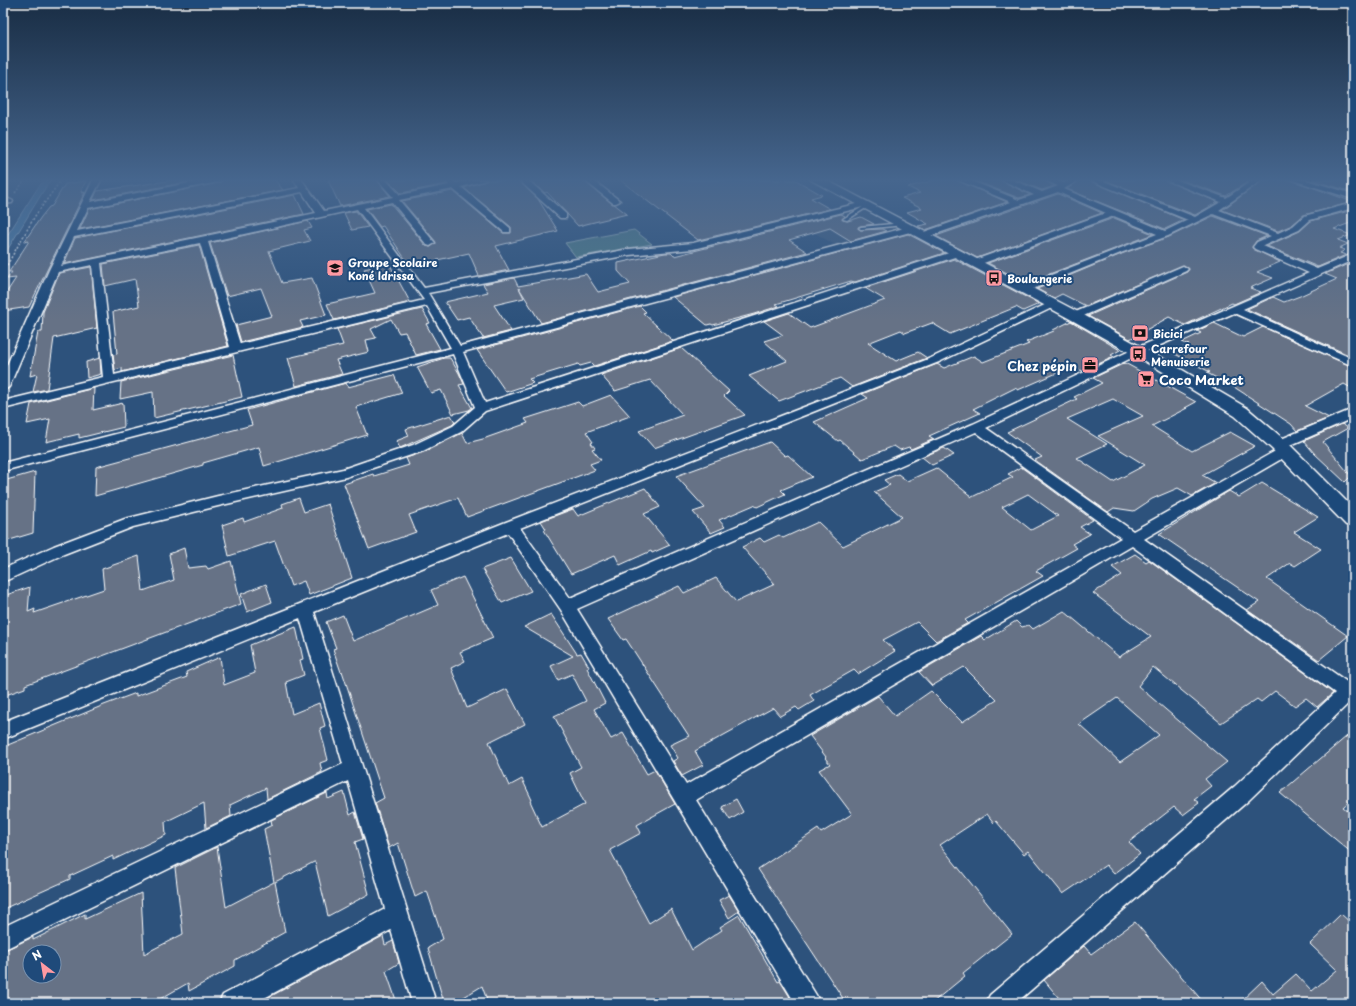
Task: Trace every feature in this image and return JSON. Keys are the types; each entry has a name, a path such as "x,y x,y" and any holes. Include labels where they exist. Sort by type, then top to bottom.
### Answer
{"street":[{"path":"3,387 74,227"},
{"path":"70,235 111,227"},
{"path":"54,270 263,227"},
{"path":"374,227 430,302 457,350 481,408"},
{"path":"418,227 430,243"},
{"path":"503,227 507,230"},
{"path":"423,291 629,252 693,246 773,227"},
{"path":"909,227 1138,351 1241,412 1282,448 1353,520"},
{"path":"3,467 457,350 921,227"},
{"path":"975,263 1075,227"},
{"path":"1148,227 1165,234"},
{"path":"1024,289 1180,227"},
{"path":"1255,227 1279,236"},
{"path":"1297,227 1260,244 1258,247 1317,273"},
{"path":"204,240 236,349"},
{"path":"3,576 59,550 130,523 218,501 346,473 418,448 457,429 481,408 637,359 958,253"},
{"path":"567,606 977,427 1138,351 1353,257"},
{"path":"96,262 109,380"},
{"path":"1075,316 1183,269"},
{"path":"3,405 430,302"},
{"path":"3,730 511,526 935,360 1053,305"},
{"path":"1235,309 1353,363"},
{"path":"683,798 1133,539 1282,448 1353,412"},
{"path":"977,427 1133,539 1350,690 1242,793 998,1003"},
{"path":"511,526 567,606 808,1003"},
{"path":"304,609 354,768 396,915 424,1003"},
{"path":"3,939 354,768"},
{"path":"231,1003 396,915"}],"lane":[{"path":"860,228 913,229"}],"path":[{"path":"3,272 29,227"}],"shaded area":[{"path":"13,227 21,227 3,257 3,242"},
{"path":"805,227 893,227 900,231 840,248"}],"green space":[{"path":"634,230 652,244 576,257 565,243"}],"building":[{"path":"34,227 68,227 29,307 3,311 3,298 16,278 7,279 12,272 9,272 29,241 24,242"},
{"path":"81,227 91,227 80,229"},
{"path":"132,227 242,227 64,264 75,238"},
{"path":"282,227 311,227 312,228 304,230 310,241 269,251 282,283 312,278 326,315 300,321 303,327 241,342 236,325 272,316 261,288 227,296 210,243"},
{"path":"351,227 368,227 352,230"},
{"path":"384,227 410,227 426,246 431,247 436,242 424,227 496,227 503,233 511,233 511,227 555,227 558,231 496,246 509,270 479,276 469,253 410,266"},
{"path":"681,227 754,227 698,240"},
{"path":"790,227 858,227 860,230 882,229 886,231 851,241 830,228 789,240 807,252 541,323 519,288 524,298 494,305 511,331 483,338 469,317 457,320 445,302 488,292 483,284 514,278 518,286 586,274 598,292 630,284 618,271 618,263 665,253 671,253 674,256"},
{"path":"920,227 934,227 925,230"},
{"path":"962,227 1063,227 977,258 936,236"},
{"path":"1089,227 1136,227 1153,234 1026,283 988,263"},
{"path":"1190,227 1243,227 1267,236 1256,241 1252,248 1280,262 1257,272 1273,278 1250,288 1261,292 1234,304 1232,303 1185,325 1169,317 1130,339 1088,316 1187,272 1189,269 1184,265 1086,306 1062,294 1054,298 1037,289 1124,253 1169,237"},
{"path":"1267,227 1287,227 1278,231"},
{"path":"1304,227 1340,227 1334,229 1351,235 1338,240 1348,244 1339,248 1345,250 1340,253 1346,255 1318,267 1267,246 1300,231"},
{"path":"908,234 944,253 855,282 851,281 776,304 779,306 754,314 713,325 707,325 673,297"},
{"path":"199,245 228,346 122,372 122,368 115,370 113,355 117,354 113,312 139,306 135,279 105,286 103,264"},
{"path":"954,259 1039,304 1023,311 1016,307 950,334 932,323 905,333 901,330 868,343 896,361 918,352 927,358 852,387 840,378 779,401 749,376 787,361 764,341 783,335 764,321 789,313 810,328 885,300 865,288"},
{"path":"1353,262 1353,357 1247,309 1273,297 1284,302 1300,296 1337,279 1325,274"},
{"path":"389,263 410,302 334,320 327,304 375,293 364,269"},
{"path":"91,267 97,328 54,338 47,389 33,392 37,374 30,376 38,332 42,332 43,312 59,273"},
{"path":"640,306 646,312 643,313 673,341 594,366 591,363 580,366 578,364 529,379 533,383 506,392 477,350"},
{"path":"422,309 430,323 426,324 440,349 416,355 405,332 399,333 391,319 371,329 376,338 366,340 369,352 336,360 342,374 296,386 288,358 343,345 337,329"},
{"path":"1071,321 1120,350 1111,355 1114,357 1082,371 1073,366 1018,390 1015,388 973,409 980,413 929,436 934,439 911,449 909,447 900,450 894,446 862,459 840,440 838,441 814,422 868,398 862,394 937,364 944,368 974,356 983,362 1029,344 1026,342 1054,331 1053,330"},
{"path":"1214,323 1243,337 1263,327 1353,367 1353,389 1344,384 1305,406 1329,418 1297,431 1291,424 1234,387 1207,373 1210,372 1173,353 1189,345 1182,342 1201,333 1197,331"},
{"path":"681,348 729,391 724,396 745,415 654,448 639,431 683,415 650,380 615,391 601,375"},
{"path":"233,355 242,397 154,418 153,392 120,399 121,382"},
{"path":"100,358 101,374 87,378 86,362"},
{"path":"444,358 450,358 459,373 464,384 459,385 472,408 469,410 453,414 441,390 431,393 417,367"},
{"path":"1125,363 1196,402 1152,426 1192,451 1230,432 1255,446 1202,475 1216,483 1192,496 1178,488 1152,499 1134,511 1114,508 1108,512 1035,460 1042,457 1007,432 1077,399 1074,397 1102,383 1093,378","holes":["1113,399 1143,416 1098,436 1145,465 1113,482 1077,458 1107,444 1067,419"]},
{"path":"394,375 402,393 356,407 367,435 264,466 259,447 203,463 203,465 95,496 96,467 252,425 247,410 346,383 348,387"},
{"path":"94,388 93,410 123,403 124,427 79,438 79,434 46,442 50,419 27,424 31,404"},
{"path":"611,395 630,416 586,432 593,442 591,443 595,448 592,449 601,460 590,464 595,470 467,517 458,498 409,515 416,532 369,549 344,484 373,474 374,476 409,465 406,458 424,452 462,433 467,443 483,439 528,423 525,419 578,402 582,406"},
{"path":"451,415 455,422 452,425 400,448 396,441 409,436 406,429"},
{"path":"1342,424 1348,428 1323,442 1351,476 1345,482 1314,453 1304,441"},
{"path":"770,442 785,456 788,455 812,477 781,490 785,494 757,507 754,505 719,520 725,527 711,533 693,512 705,508 676,476"},
{"path":"944,448 954,455 932,465 922,457"},
{"path":"1021,467 1093,520 1080,527 1090,534 1072,544 1077,548 1036,571 1043,576 965,620 968,623 936,641 917,622 883,640 895,651 858,674 854,670 810,695 814,701 799,710 796,707 780,716 773,708 695,751 703,765 682,776 673,761 678,758 670,745 689,736 626,639 623,640 608,619 679,586 684,593 716,578 736,602 775,584 742,547 760,538 764,542 779,535 783,538 818,522 843,546 902,517 874,492 890,485 884,480 898,474 907,481 936,468 972,497 1013,477 1008,474","holes":["1028,494 1058,516 1031,530 1002,507"]},
{"path":"35,472 33,533 3,542 3,481"},
{"path":"1262,483 1318,517 1294,532 1321,549 1295,566 1290,563 1267,579 1348,636 1319,660 1247,610 1259,602 1159,534 1229,491 1239,497"},
{"path":"645,488 660,507 644,514 670,545 652,553 651,551 620,565 615,555 571,574 544,530 546,529 541,521 573,509 578,516"},
{"path":"299,498 304,512 328,504 352,578 309,595 304,581 291,586 275,541 229,556 222,525 243,518 244,522 283,508 282,504"},
{"path":"184,548 188,568 206,566 208,569 231,561 241,604 25,685 25,688 3,696 3,596 30,587 28,612 35,609 34,613 104,589 102,569 139,556 143,591 174,580 169,554"},
{"path":"1135,554 1146,562 1149,560 1333,693 1317,707 1306,698 1295,706 1275,691 1261,702 1257,699 1221,723 1153,667 1138,686 1227,762 1205,779 1211,786 1194,799 1199,803 1183,815 1174,807 1129,842 1140,854 1114,874 1106,865 1063,894 1028,851 1024,854 996,821 994,823 987,814 940,845 1012,934 963,973 965,976 932,1003 846,1003 758,869 818,829 821,833 852,814 819,770 830,764 810,736 878,696 895,716 931,691 962,722 997,700 964,667 932,686 919,672 981,636 985,640 1016,621 1022,627 1029,625 1033,629 1064,611 1119,657 1151,637 1093,593 1122,575 1112,567","holes":["1117,698 1159,735 1120,762 1079,724"]},
{"path":"511,558 531,591 502,603 482,569"},
{"path":"463,577 493,638 460,652 465,661 451,668 467,708 507,689 525,724 489,742 509,786 522,779 542,827 585,804 570,773 581,767 554,716 586,701 572,674 558,680 551,666 573,656 524,627 551,614 577,654 581,653 589,667 587,668 605,703 594,709 611,739 623,733 647,774 655,770 675,804 637,825 641,833 610,850 649,923 671,909 692,950 722,930 720,927 739,915 778,982 780,981 790,997 781,1003 488,1003 482,986 454,1003 444,1003 428,948 443,939 427,891 415,897 398,843 389,848 375,803 384,798 342,671 341,672 333,649 336,648 326,622 343,615 353,641 438,605 431,590"},
{"path":"266,584 272,602 247,612 241,594"},
{"path":"296,627 303,659 300,660 304,675 286,682 292,714 319,703 325,726 320,728 328,760 320,763 322,772 267,799 266,788 230,805 231,816 206,828 204,803 165,822 166,835 113,860 113,856 70,876 70,879 3,909 3,747 104,705 136,693 136,696 187,677 186,672 220,657 224,685 255,673 250,645"},
{"path":"1353,731 1353,798 1343,807 1353,815 1353,854 1280,793"},
{"path":"344,792 350,815 355,812 363,839 355,842 369,894 328,916 314,862 275,882 285,932 235,960 235,966 189,991 188,983 153,1003 3,1003 3,951 33,937 33,940 85,914 85,919 141,893 144,954 183,934 175,868 217,847 226,907 274,882 264,829 272,825 271,820 327,793 328,799"},
{"path":"736,799 743,812 730,820 722,807"},
{"path":"729,895 739,911 729,918 719,900"},
{"path":"1341,914 1353,925 1353,1003 1239,1003 1262,981 1273,994 1296,974 1312,991 1337,970 1310,944"},
{"path":"1135,922 1204,1003 1063,1003 1044,980 1084,946 1091,954"},
{"path":"383,936 385,945 393,941 399,963 386,971 397,1003 258,1003"}],"place":[{"name":"Groupe Scolaire Koné Idrissa","path":"335,268"},
{"name":"Boulangerie","path":"994,278"},
{"name":"Bicici","path":"1140,333"},
{"name":"Carrefour Menuiserie","path":"1138,354"},
{"name":"Chez pépin","path":"1090,365"},
{"name":"Coco Market","path":"1146,379"}]}
